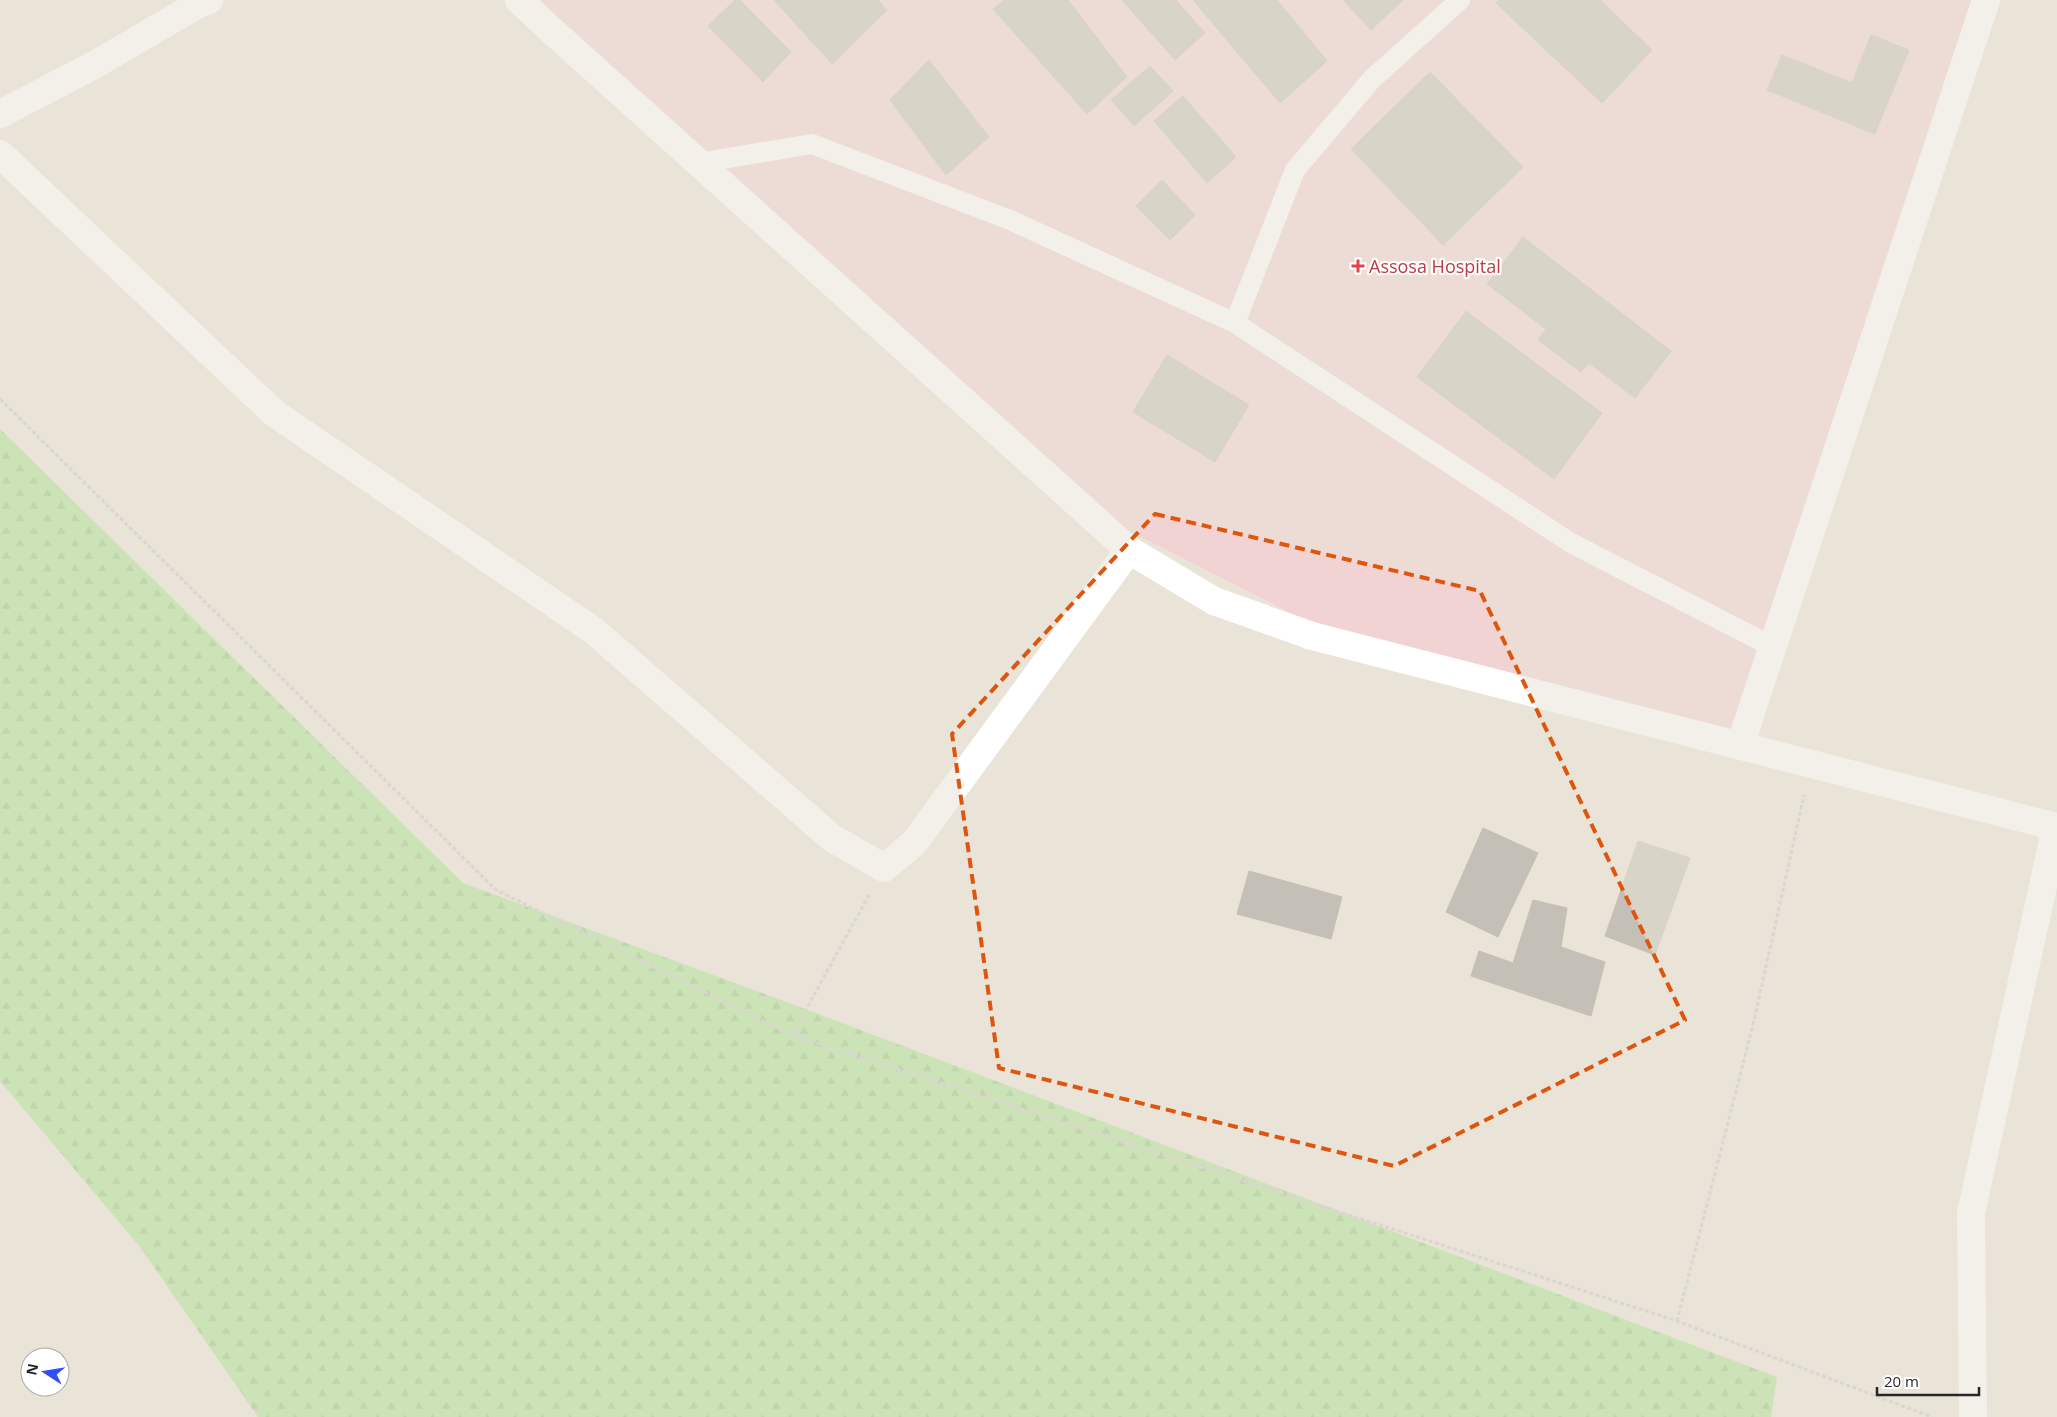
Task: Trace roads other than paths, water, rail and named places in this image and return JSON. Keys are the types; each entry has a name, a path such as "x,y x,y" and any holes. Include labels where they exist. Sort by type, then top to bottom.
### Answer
{"street":[{"path":"0,114 96,64 197,5 209,0"},
{"path":"520,0 698,163 1129,550 1214,601 1312,636 2056,827 1971,1213 1973,1417"},
{"path":"1740,746 1986,0"},
{"path":"0,154 274,413 594,631 832,838 884,868 914,843 1129,550"}],"lane":[{"path":"1235,323 1296,170 1372,79 1460,0"},
{"path":"698,163 812,144 1010,220 1235,323 1571,543 1773,647"}],"place":[{"name":"Assosa Hospital","path":"1358,266"}]}
